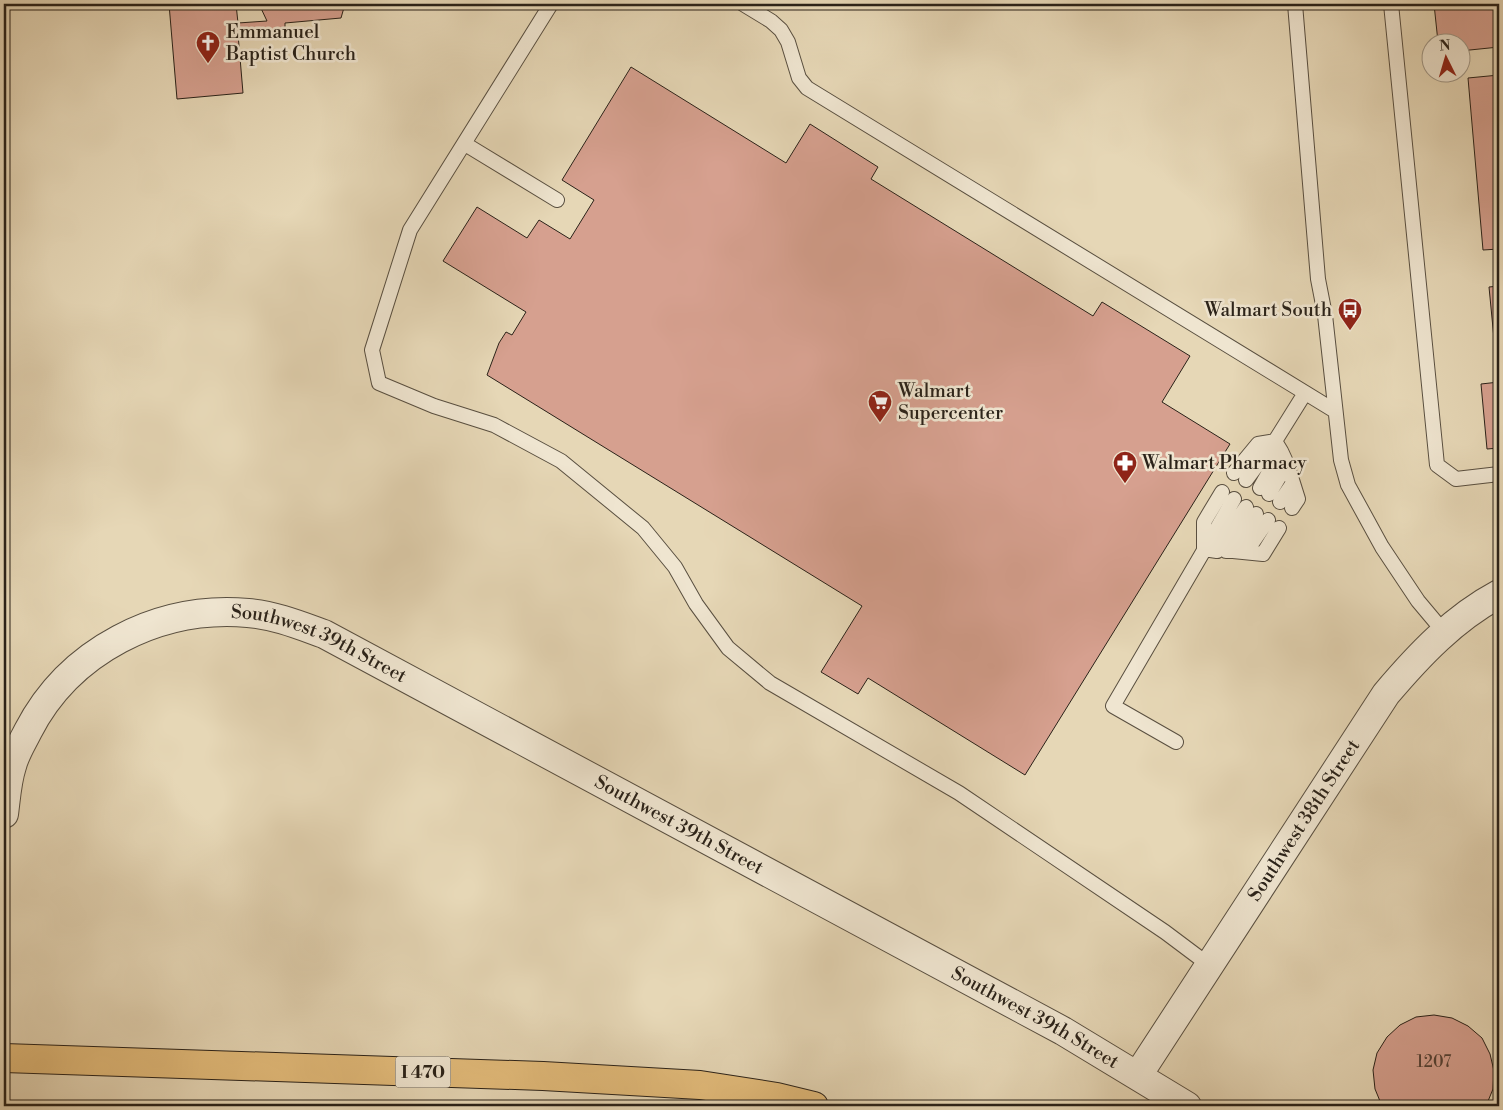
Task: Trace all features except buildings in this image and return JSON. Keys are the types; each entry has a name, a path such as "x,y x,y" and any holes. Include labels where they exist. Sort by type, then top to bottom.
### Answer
{"highway":[{"name":"I 470","path":"4,1058 533,1076 700,1085 777,1097 814,1106"}],"street":[{"name":"Southwest 38th Street","path":"1138,1075 1386,694 1414,661 1444,632 1499,594"},
{"name":"Southwest 39th Street","path":"4,814 11,767 16,753 37,714 54,691 82,663 114,641 150,624 189,614 210,612 248,613 286,620 324,634 1054,1026 1187,1106"}],"lane":[{"path":"550,4 410,230 372,350 379,383 434,406 494,425 561,461 643,528 675,567 696,604 728,648 770,683 960,793 1165,932 1209,965"},
{"path":"742,4 771,21 781,30 788,42 799,78 814,93 1334,411"},
{"path":"1294,4 1318,279 1325,315 1334,411 1341,460 1348,484 1374,534 1418,601 1444,632"},
{"path":"1391,4 1437,465 1456,479 1499,474"},
{"path":"465,144 557,200"},
{"path":"1275,498 1278,446 1305,393"},
{"path":"1275,498 1293,483 1287,464 1278,446"},
{"path":"1240,476 1278,446"},
{"path":"1275,498 1287,464"},
{"path":"1176,742 1113,706 1210,550 1228,496"},
{"path":"1210,550 1262,517"},
{"path":"1210,550 1263,554 1262,517"},
{"path":"1240,551 1262,517"}],"place":[{"name":"Emmanuel Baptist Church","path":"208,64"},
{"name":"Walmart South","path":"1350,331"},
{"name":"Walmart Supercenter","path":"880,423"},
{"name":"Walmart Pharmacy","path":"1125,484"}]}
